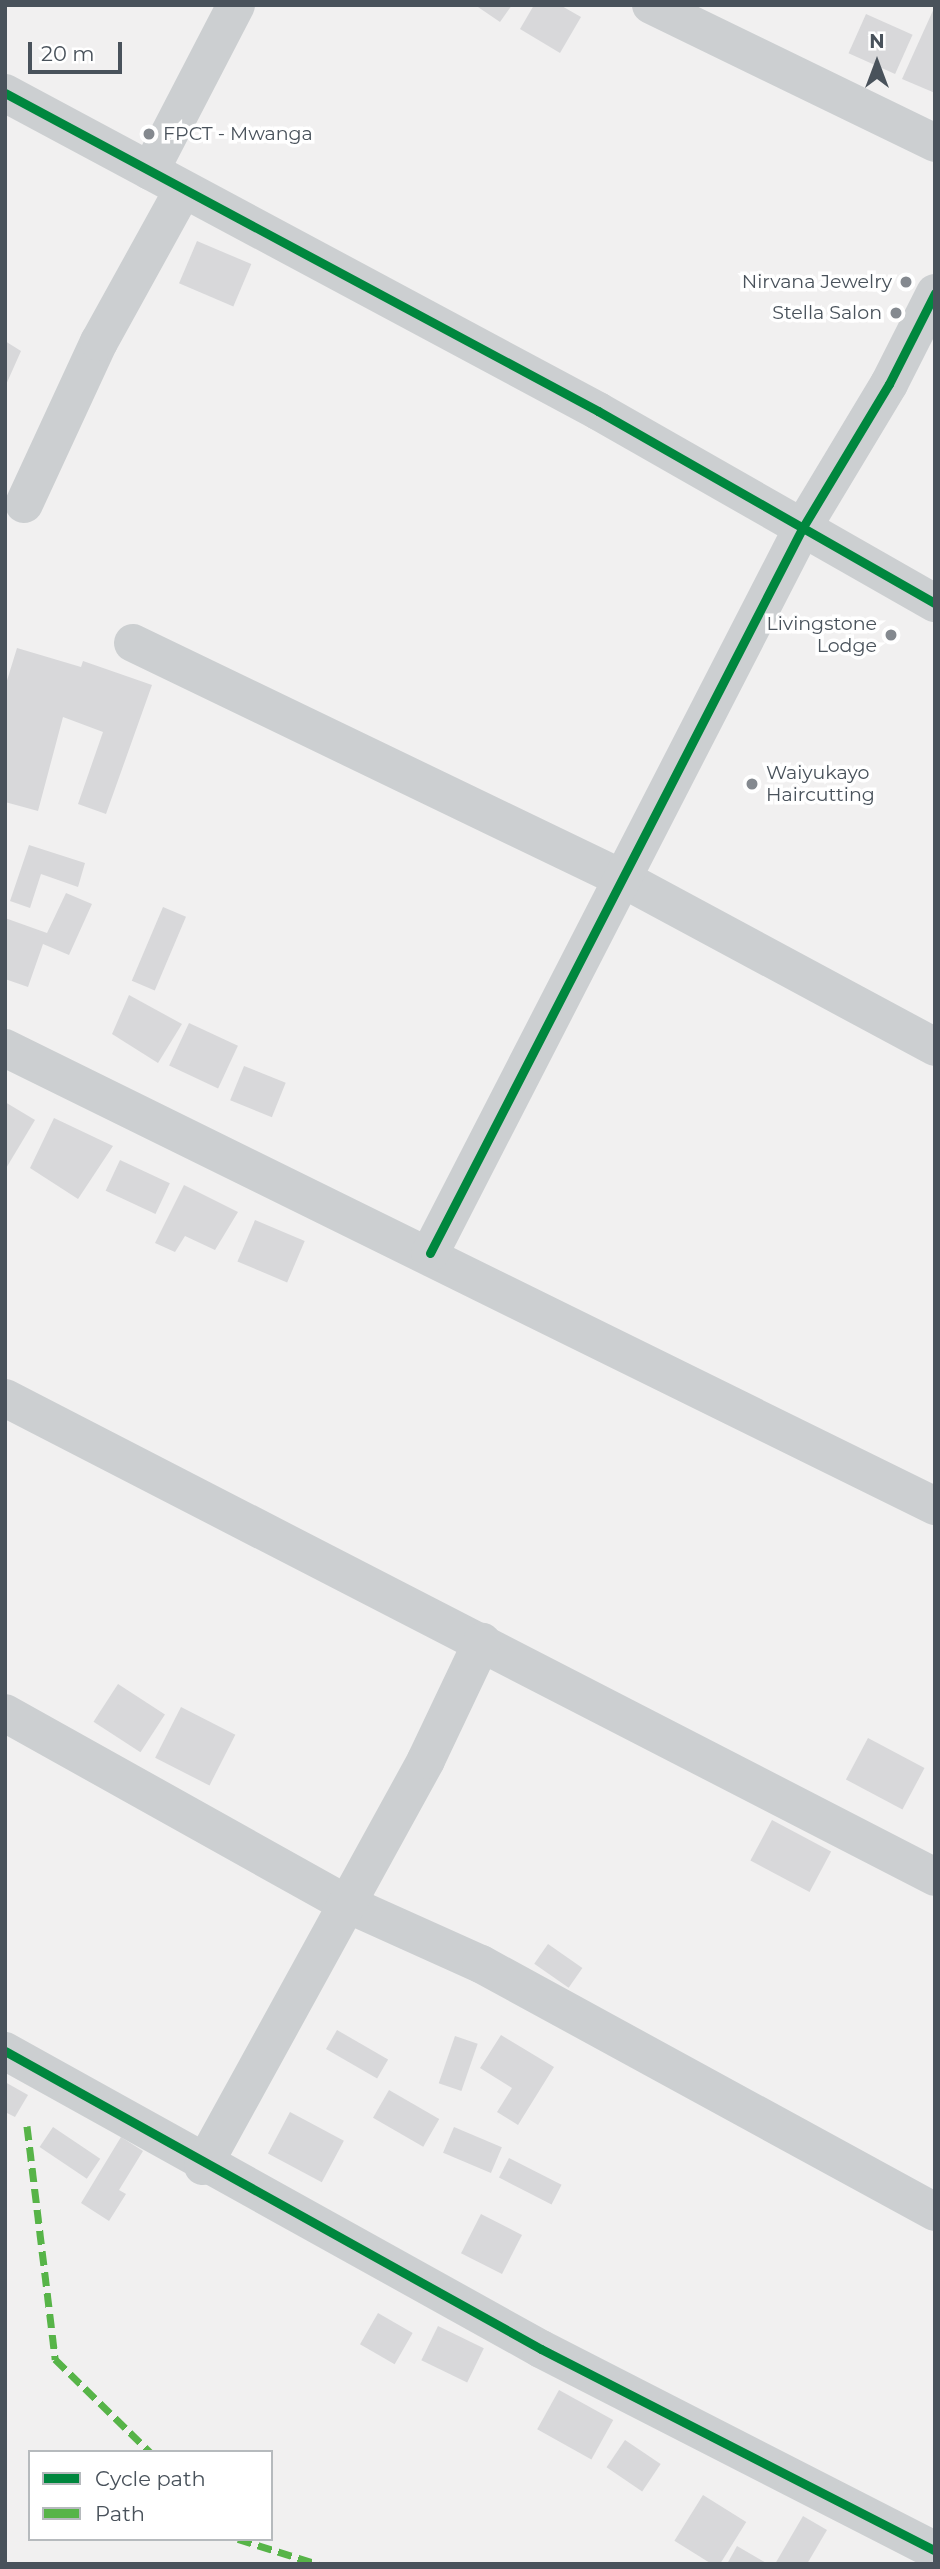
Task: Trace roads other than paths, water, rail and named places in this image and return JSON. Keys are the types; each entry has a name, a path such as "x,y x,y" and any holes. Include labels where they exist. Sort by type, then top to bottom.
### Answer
{"street":[{"path":"150,171 236,5"},
{"path":"651,5 935,143"},
{"path":"5,93 803,527 935,603"},
{"path":"24,504 99,342 183,190"},
{"path":"430,1253 625,880 803,527 889,384 935,293"},
{"path":"133,643 625,880 935,1047"},
{"path":"5,1048 430,1253 935,1506"},
{"path":"5,1398 935,1877"},
{"path":"203,2166 345,1903 426,1760 482,1642"},
{"path":"5,1713 345,1903 481,1964 935,2212"},
{"path":"5,2051 203,2166 935,2551"}],"place":[{"name":"FPCT - Mwanga","path":"149,134"},
{"name":"Nirvana Jewelry","path":"906,282"},
{"name":"Stella Salon","path":"896,313"},
{"name":"Livingstone Lodge","path":"891,635"},
{"name":"Waiyukayo Haircutting","path":"752,784"}]}
